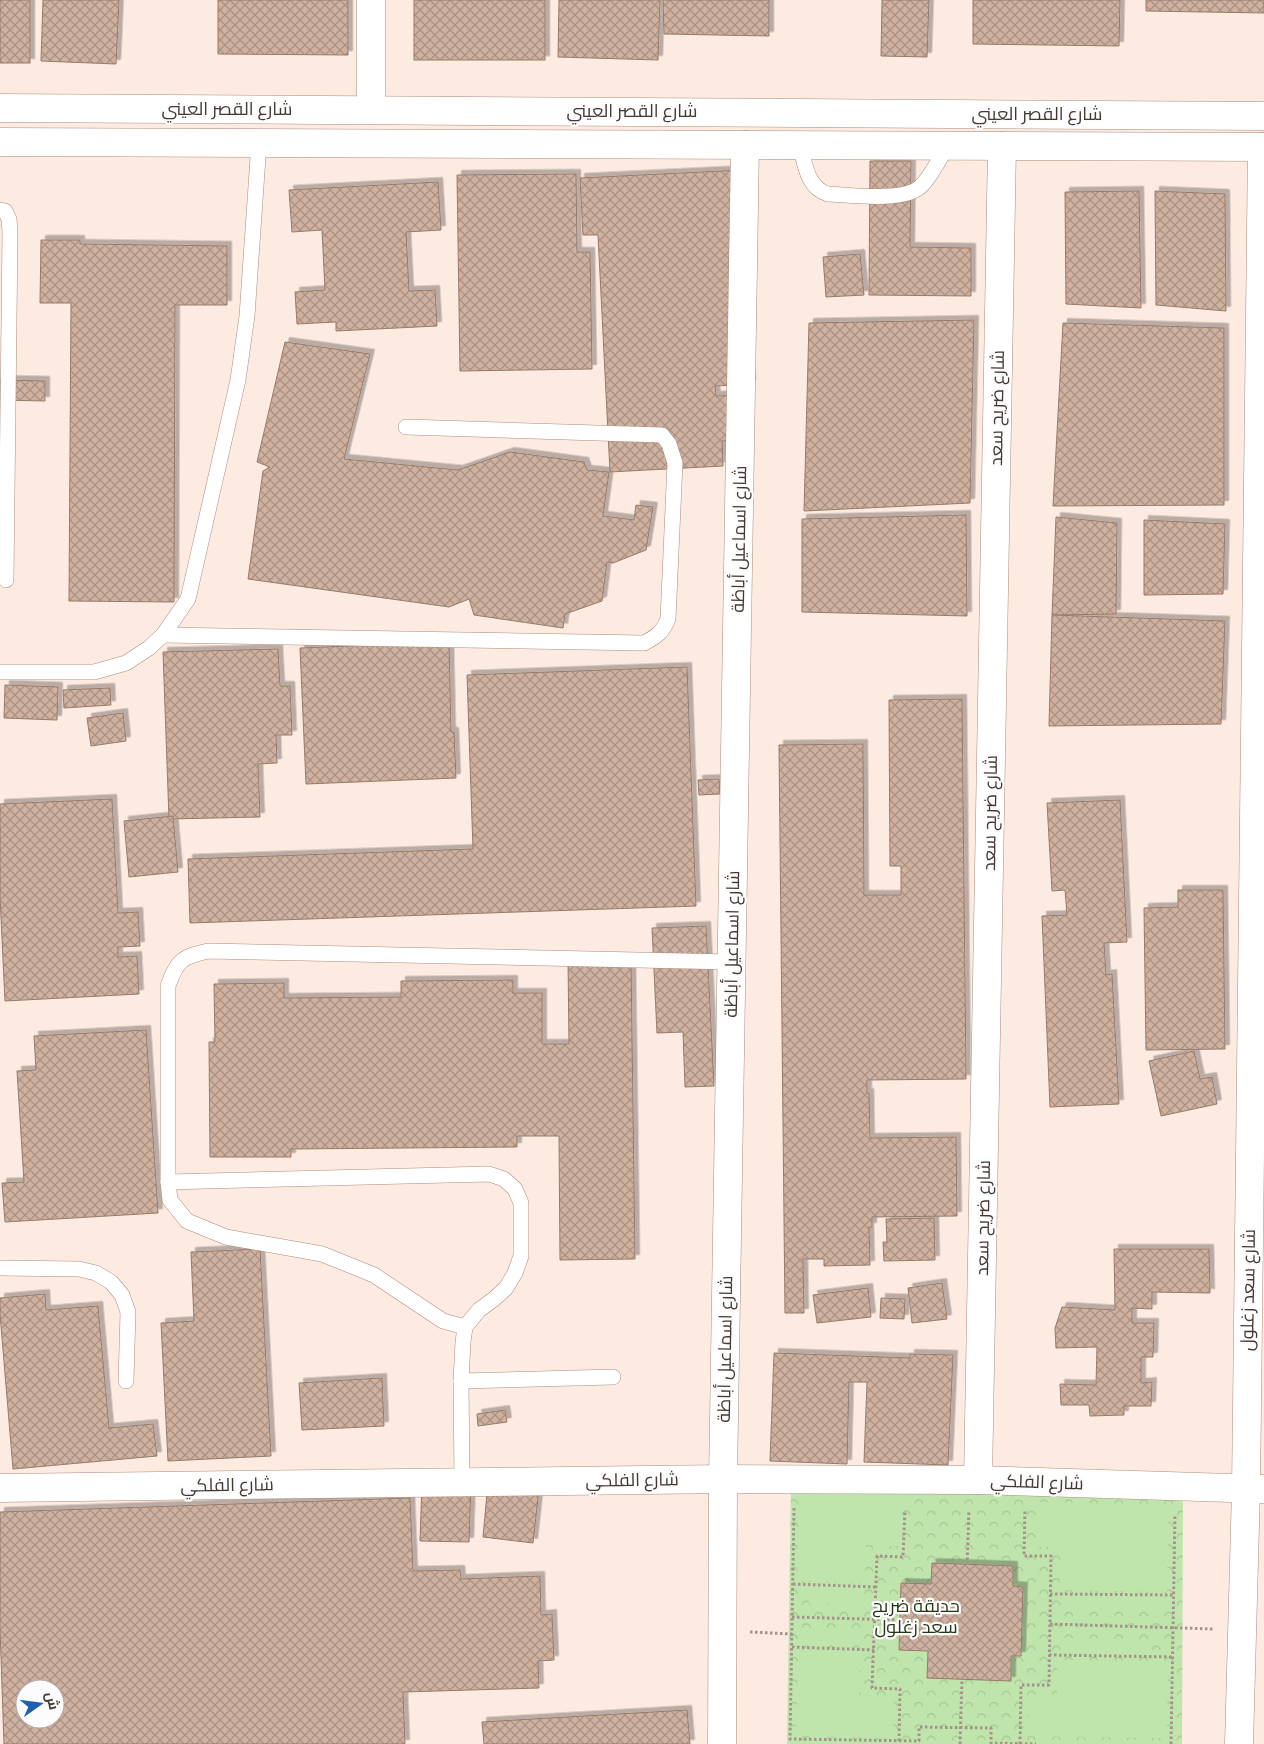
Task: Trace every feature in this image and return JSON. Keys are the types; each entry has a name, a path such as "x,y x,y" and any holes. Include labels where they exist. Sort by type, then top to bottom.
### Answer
{"main road":[{"path":"370,0 371,110"},
{"name":"شارع القصر العيني","path":"0,108 1264,116"},
{"name":"شارع القصر العيني","path":"0,142 1263,147"},
{"name":"شارع اسماعيل أباظة","path":"722,1744 723,1479 745,144"},
{"name":"شارع ضريح سعد","path":"978,1480 1002,146"},
{"name":"شارع سعد زغلول","path":"1239,1744 1255,1489 1263,147"},
{"name":"شارع الفلكي","path":"0,1488 723,1479 978,1480 1255,1489"}],"lane":[{"path":"0,672 94,672 126,663 149,648 163,635 188,599 238,380 247,316 259,143"},
{"path":"800,145 809,177 813,186 820,192 828,194 898,196 910,194 920,187 948,146"},
{"path":"0,210 5,211 9,219 10,234 6,580"},
{"path":"163,635 644,643 657,636 664,629 668,619 675,463 669,444 662,435 406,427"},
{"path":"465,1326 443,1322 374,1275 322,1254 226,1237 187,1221 170,1200 168,1182 168,986 175,968 189,955 208,951 732,962"},
{"path":"168,1182 489,1174 504,1179 515,1189 521,1204 521,1256 515,1273 506,1288 494,1300 479,1310 465,1326 461,1381 462,1482"},
{"path":"0,1268 80,1269 96,1273 112,1282 122,1296 128,1312 126,1382"},
{"path":"461,1381 613,1378"}],"path":[{"path":"794,1501 790,1739 919,1742 919,1727 991,1728 991,1743 1036,1744"},
{"path":"899,1741 900,1689 872,1688 877,1556 903,1557 905,1503"},
{"path":"967,1565 970,1506"},
{"path":"1020,1744 1021,1685 1048,1686 1050,1624 1051,1556 1024,1556 1025,1507"},
{"path":"1171,1744 1175,1509"},
{"path":"793,1584 876,1587"},
{"path":"1050,1594 1173,1595"},
{"path":"792,1617 900,1620"},
{"path":"1050,1624 1183,1628"},
{"path":"723,1631 792,1634"},
{"path":"792,1647 874,1650"},
{"path":"1049,1655 1173,1657"},
{"path":"960,1744 962,1679"}],"green space":[{"name":"حديقة ضريح سعد زغلول","path":"791,1487 1183,1494 1182,1744 787,1744"},
{"path":"799,1494 902,1497 901,1546 866,1545 865,1582 797,1581"},
{"path":"1038,1502 1168,1505 1167,1592 1060,1590 1061,1547 1037,1547"},
{"path":"809,1588 864,1589 864,1605 809,1604"},
{"path":"1064,1597 1166,1599 1166,1612 1065,1610"},
{"path":"808,1631 863,1632 862,1645 808,1644"},
{"path":"1060,1638 1149,1640 1149,1653 1060,1652"},
{"path":"798,1651 860,1652 859,1701 894,1702 893,1738 796,1736"},
{"path":"1058,1660 1168,1661 1167,1738 1027,1736 1028,1695 1057,1695"}],"building":[{"path":"0,0 30,0 30,63 0,63"},
{"path":"43,0 119,0 116,64 41,61"},
{"path":"218,0 348,0 348,55 218,54"},
{"path":"414,0 545,0 545,60 414,60"},
{"path":"559,0 660,0 658,60 558,57"},
{"path":"663,0 769,0 769,36 664,34"},
{"path":"882,0 929,0 927,57 881,56"},
{"path":"973,0 1120,0 1119,46 973,44"},
{"path":"1146,0 1264,0 1264,13 1146,11"},
{"path":"870,161 911,161 910,247 971,248 971,296 869,295"},
{"path":"742,170 751,384 715,386 716,396 746,395 749,439 722,441 723,466 610,472 598,235 583,235 580,178"},
{"path":"576,174 577,252 590,252 592,369 460,371 457,175"},
{"path":"438,182 441,230 406,232 409,291 435,290 437,326 336,331 336,322 297,324 295,292 325,290 322,230 292,232 289,190"},
{"path":"1139,191 1141,308 1066,304 1065,192"},
{"path":"1155,191 1225,194 1226,311 1156,305"},
{"path":"41,240 80,240 80,244 227,246 227,305 175,305 174,602 69,601 71,303 40,303"},
{"path":"860,254 864,295 826,297 823,257"},
{"path":"974,320 970,503 804,511 809,323"},
{"path":"1063,323 1224,328 1224,505 1053,506"},
{"path":"285,342 370,354 344,459 458,470 510,452 584,462 587,470 609,472 603,516 634,520 636,505 653,507 646,550 613,563 607,562 602,601 565,614 563,628 474,615 469,599 449,607 248,579 263,471 270,467 257,462"},
{"path":"0,380 45,381 45,401 0,400"},
{"path":"966,515 967,616 802,612 802,519"},
{"path":"1056,517 1117,523 1116,614 1052,615"},
{"path":"1144,520 1225,524 1223,594 1144,595"},
{"path":"1052,615 1225,621 1221,724 1049,726"},
{"path":"449,642 451,732 454,732 456,778 306,784 300,648"},
{"path":"278,649 280,686 290,686 292,735 276,735 277,763 258,764 260,817 169,819 163,652"},
{"path":"687,667 696,906 190,923 188,859 473,849 467,675"},
{"path":"5,685 58,687 57,720 4,718"},
{"path":"110,688 111,705 64,708 63,690"},
{"path":"962,699 966,1079 867,1080 870,1138 956,1137 957,1216 872,1217 872,1227 869,1227 870,1265 824,1266 824,1259 803,1259 804,1313 785,1313 779,745 863,744 864,895 901,895 901,866 890,866 889,700"},
{"path":"123,713 126,741 91,746 87,718"},
{"path":"719,779 720,794 699,795 698,780"},
{"path":"112,799 118,913 138,912 140,946 118,947 118,957 137,956 139,994 5,1001 0,897 0,804"},
{"path":"1120,800 1127,942 1104,943 1106,975 1112,974 1119,1104 1050,1107 1042,916 1067,915 1065,890 1052,891 1047,803"},
{"path":"173,816 178,872 129,877 124,821"},
{"path":"1178,890 1223,890 1225,1049 1146,1050 1144,908 1178,907"},
{"path":"706,926 714,1086 685,1087 683,1032 657,1033 652,928"},
{"path":"568,959 631,959 635,1259 560,1260 559,1136 517,1136 517,1147 291,1149 291,1157 210,1157 209,1042 215,1042 214,984 284,983 284,998 401,997 401,981 513,980 513,993 542,993 542,1044 569,1044"},
{"path":"146,1030 158,1213 5,1222 2,1183 24,1182 17,1071 36,1070 34,1036"},
{"path":"1194,1051 1200,1079 1212,1077 1217,1104 1161,1116 1149,1061"},
{"path":"934,1218 935,1260 884,1261 883,1242 887,1242 886,1219"},
{"path":"260,1249 271,1456 168,1461 161,1323 194,1321 191,1252"},
{"path":"1114,1249 1209,1249 1210,1293 1152,1292 1152,1309 1132,1308 1132,1323 1154,1323 1153,1357 1141,1357 1141,1383 1152,1382 1151,1406 1124,1406 1124,1415 1090,1416 1089,1405 1061,1405 1060,1384 1096,1385 1097,1347 1056,1348 1055,1328 1062,1307 1115,1310"},
{"path":"942,1283 947,1319 912,1323 908,1288"},
{"path":"868,1288 871,1317 817,1323 813,1295"},
{"path":"45,1294 46,1310 98,1306 109,1428 153,1424 157,1456 13,1469 0,1298"},
{"path":"881,1298 905,1299 904,1319 880,1318"},
{"path":"774,1353 910,1358 910,1354 953,1355 948,1465 864,1462 867,1382 849,1382 847,1464 770,1461"},
{"path":"382,1378 384,1426 302,1430 299,1383"},
{"path":"505,1410 507,1422 478,1426 477,1414"},
{"path":"422,1482 471,1484 469,1542 420,1541"},
{"path":"488,1483 539,1489 533,1543 483,1537"},
{"path":"410,1498 413,1571 460,1570 461,1579 540,1576 541,1615 552,1614 554,1660 538,1661 539,1688 403,1692 405,1744 4,1744 0,1629 0,1512"},
{"path":"932,1563 1013,1566 1013,1586 1023,1587 1021,1656 1011,1656 1011,1681 927,1678 928,1651 899,1650 901,1583 931,1584"},
{"path":"687,1710 690,1744 484,1744 482,1722"}]}
